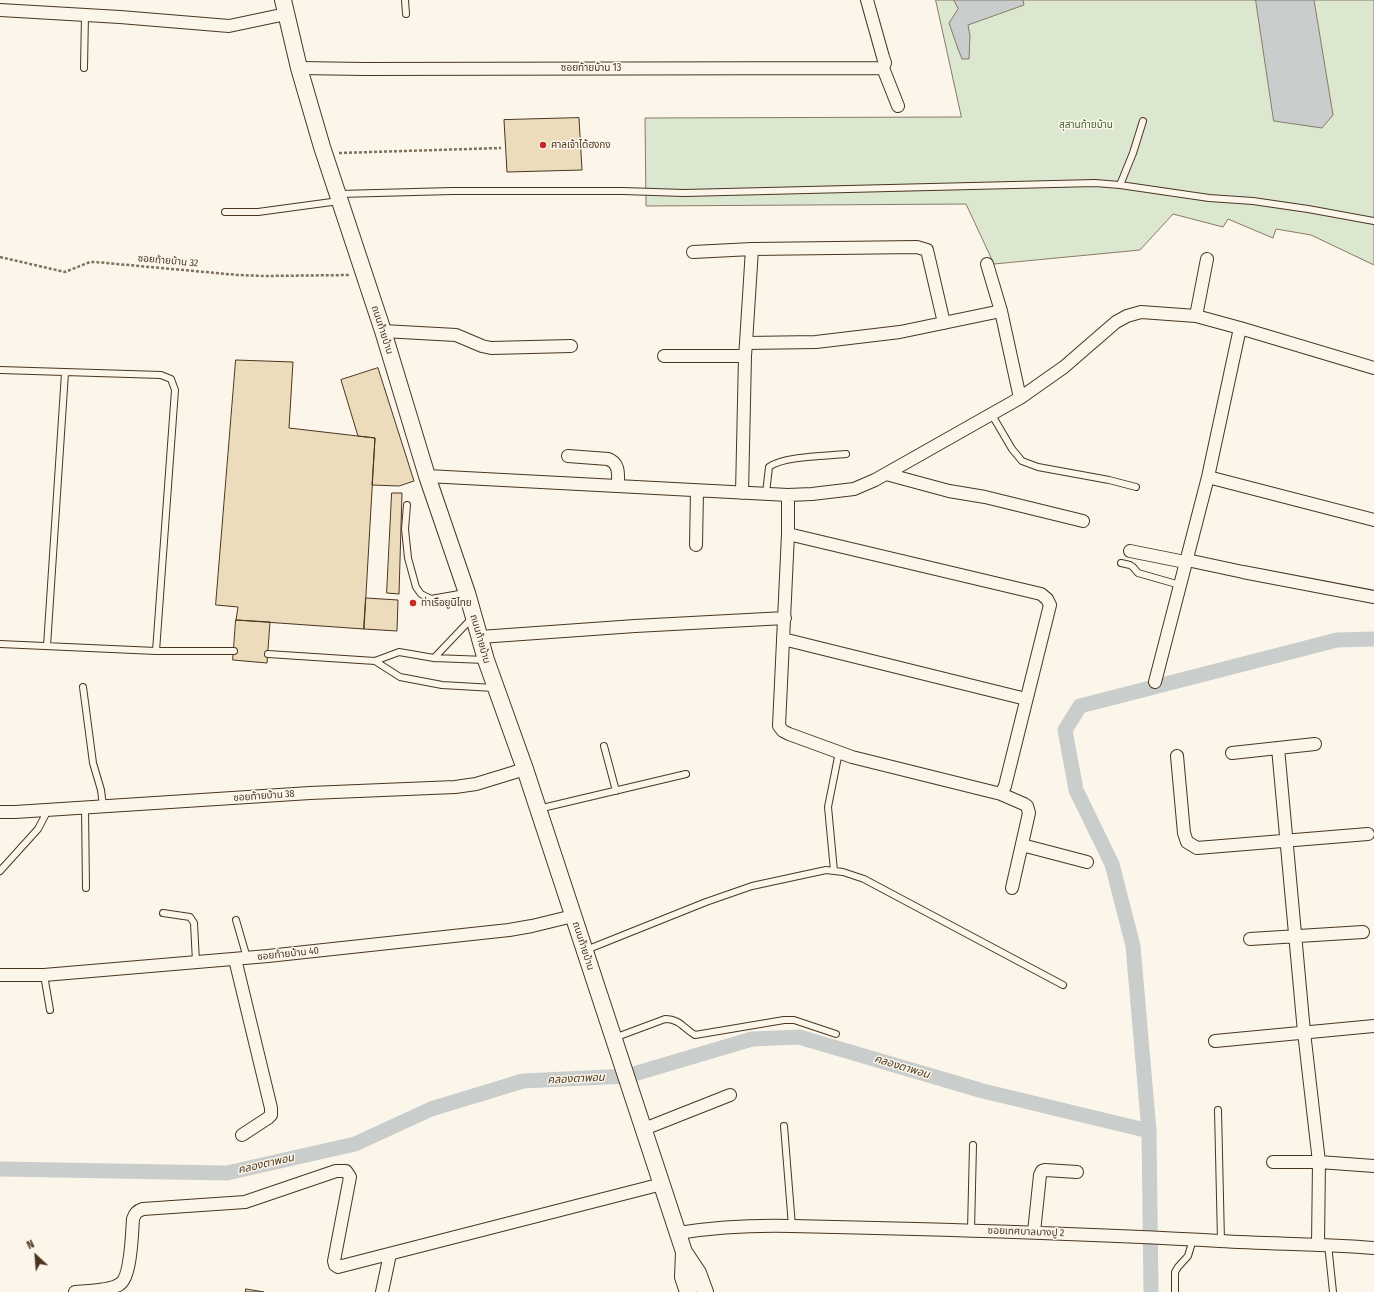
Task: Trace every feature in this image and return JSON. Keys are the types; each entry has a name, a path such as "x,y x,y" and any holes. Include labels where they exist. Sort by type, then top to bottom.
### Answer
{"street":[{"path":"867,0 884,56 885,63 883,68 898,106"},
{"path":"0,10 229,26 284,7"},
{"name":"ถนนท้ายบ้าน","path":"284,7 299,68 324,153 467,593 486,660 525,769 684,1252 698,1273 705,1292"},
{"name":"ซอยท้ายบ้าน 13","path":"299,68 883,68"},
{"path":"692,252 917,247 927,250 944,323"},
{"path":"742,493 745,356 752,250"},
{"path":"1196,316 1207,259"},
{"path":"988,264 1001,311 1020,398"},
{"path":"746,343 816,342 900,332 1001,311"},
{"path":"428,476 788,495 854,489 886,474 1020,398 1064,367 1116,322 1127,316 1140,312 1196,316 1374,368"},
{"path":"1155,682 1208,477 1240,328"},
{"path":"383,331 456,335 482,346 491,348 571,346"},
{"path":"664,356 745,356"},
{"path":"568,456 608,458 613,460 618,470 618,486"},
{"path":"886,474 949,491 985,497 1083,521"},
{"path":"1208,477 1374,520"},
{"path":"696,545 698,491"},
{"path":"788,495 785,618 778,726 789,734 860,759 1001,794 1024,804 1029,813 1012,888"},
{"path":"788,534 1041,594 1048,600 1050,605 1005,786 1001,794"},
{"path":"1130,551 1374,597"},
{"path":"480,637 785,618"},
{"path":"783,639 1026,699"},
{"path":"1232,753 1315,744"},
{"path":"1278,748 1304,1032 1319,1162 1323,1244"},
{"path":"1177,756 1184,834 1187,842 1197,848 1368,834"},
{"name":"ซอยท้ายบ้าน 38","path":"0,812 85,808 310,793 455,787 476,784 525,769"},
{"path":"1022,845 1087,862"},
{"name":"ซอยท้ายบ้าน 40","path":"0,975 44,975 241,958 509,930 573,916"},
{"path":"1250,939 1363,932"},
{"path":"241,958 271,1108 271,1115 268,1118 242,1135"},
{"path":"1215,1041 1374,1026"},
{"path":"644,1129 730,1095"},
{"path":"1273,1162 1319,1162 1374,1166"},
{"path":"75,1292 113,1287 121,1284 128,1272 133,1219 138,1210 143,1208 245,1202 342,1170 348,1172 350,1177 334,1261 338,1267 662,1184"},
{"path":"1034,1232 1040,1175 1042,1171 1077,1172"},
{"name":"ซอยเทศบาลบางปู 2","path":"678,1233 755,1225 1034,1232 1221,1241 1323,1244 1374,1248"},
{"name":"ถนนท้ายบ้าน","path":"684,1252 683,1277 688,1292"},
{"path":"382,1292 390,1254"}],"lane":[{"path":"405,0 406,14"},
{"path":"84,15 84,68"},
{"path":"1120,185 1133,153 1143,121"},
{"path":"225,212 258,212 338,197 452,190 623,190 684,192 1095,183 1120,185 1208,198 1253,200 1374,221"},
{"path":"0,370 161,375 171,379 175,390 156,651"},
{"path":"46,646 65,373"},
{"path":"992,415 1012,449 1022,460 1038,467 1109,480 1136,487"},
{"path":"766,493 769,467 774,464 784,460 846,454"},
{"path":"407,505 406,529 408,558 416,587 421,594 431,599 467,593"},
{"path":"1121,563 1134,567 1138,573 1180,585"},
{"path":"434,658 474,616"},
{"path":"0,644 156,651 234,651"},
{"path":"268,654 375,661 399,652 434,658 486,660"},
{"path":"375,661 400,677 442,685 496,688"},
{"path":"84,687 93,764 101,790 103,806"},
{"path":"604,746 616,791"},
{"path":"834,871 828,807 839,752"},
{"path":"538,809 686,774"},
{"path":"85,808 86,888"},
{"path":"0,871 38,829 48,810"},
{"path":"585,951 706,902 752,886 826,870 843,872 864,879 1063,985"},
{"path":"163,913 190,917 194,923 196,962"},
{"path":"236,920 241,958"},
{"path":"44,975 50,1010"},
{"path":"614,1038 665,1019 672,1019 680,1022 695,1035 784,1020 794,1020 836,1034"},
{"path":"1218,1110 1221,1241"},
{"path":"784,1126 792,1226"},
{"path":"971,1230 974,1145"},
{"path":"1175,1292 1175,1272 1178,1266 1188,1256 1193,1239"},
{"path":"1323,1244 1333,1292"}],"path":[{"path":"324,153 501,148"},
{"name":"ซอยท้ายบ้าน 32","path":"0,257 65,272 87,263 95,262 244,276 339,275"}],"green space":[{"name":"สุสานท้ายบ้าน","path":"936,0 1374,0 1374,265 1311,235 1276,229 1273,238 1228,219 1223,227 1173,214 1140,250 994,264 966,204 646,206 645,118 961,117"}],"shaded area":[{"path":"954,0 1023,0 1024,5 968,25 970,36 969,59 962,59 949,23 958,9"},
{"path":"1256,0 1314,0 1333,115 1322,128 1274,121"}],"building":[{"name":"ศาลเจ้าไต้ฮงกง","path":"579,118 582,170 507,172 504,120"},
{"path":"236,360 293,362 289,428 375,438 364,629 236,620 238,607 216,605"},
{"path":"378,368 414,481 399,486 372,485 375,438 358,436 341,380"},
{"path":"392,493 402,493 399,594 387,593"},
{"path":"366,598 398,600 397,631 364,629"},
{"path":"236,620 270,622 267,663 233,660"},
{"path":"246,1289 264,1292 246,1292"}],"waterway":[{"path":"1151,1292 1149,1131 1133,946 1112,864 1076,790 1065,730 1080,706 1337,640 1374,639"},
{"name":"คลองตาพอน","path":"0,1169 227,1173 355,1144 431,1109 523,1081 627,1076 752,1039 799,1037 983,1091 1149,1131"}],"place":[{"name":"ศาลเจ้าไต้ฮงกง","path":"543,145"},
{"name":"ท่าเรือยูนิไทย","path":"413,603"}]}
